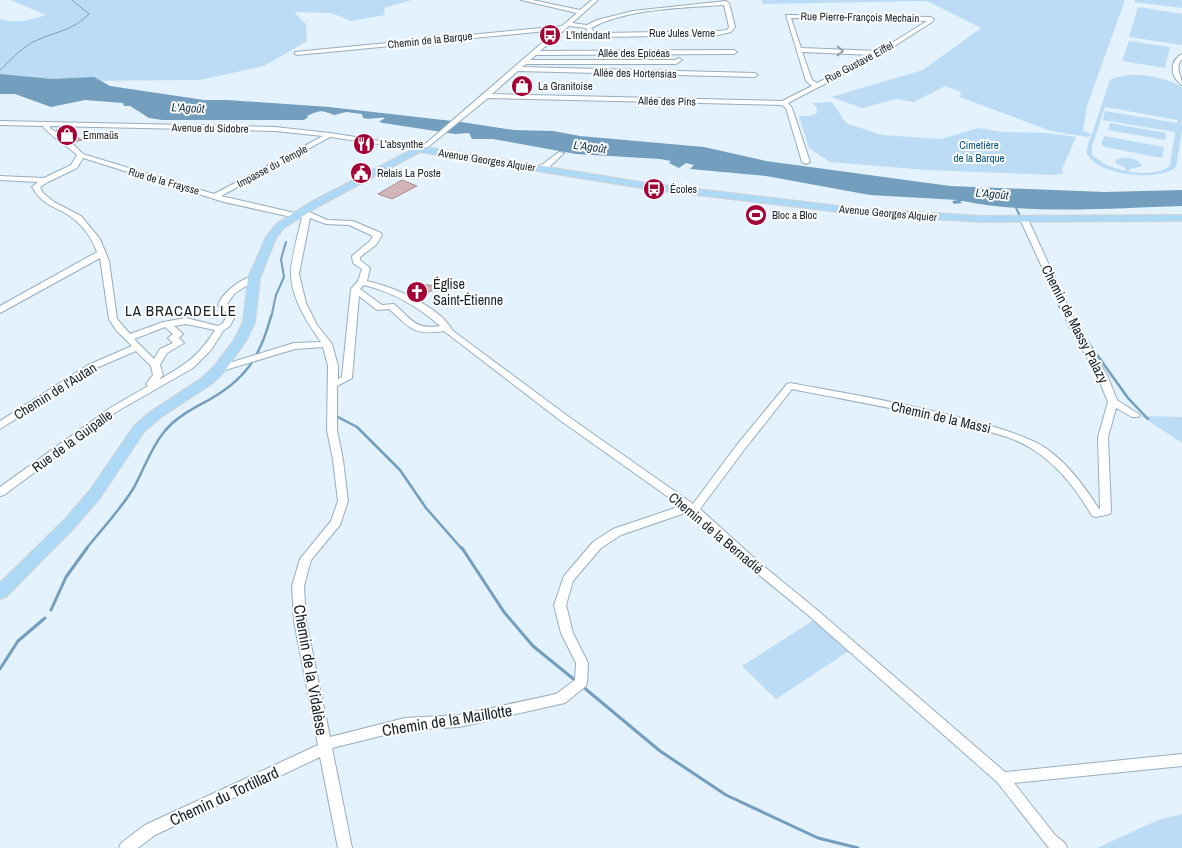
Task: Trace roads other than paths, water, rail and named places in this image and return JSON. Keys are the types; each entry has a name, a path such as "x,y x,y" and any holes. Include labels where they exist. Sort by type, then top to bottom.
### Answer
{"main road":[{"name":"Avenue Georges Alquier","path":"419,149 647,186 802,206 946,218 1182,218"},
{"path":"0,593 70,523 95,494 139,429 155,415 208,380 219,369 240,341 249,322 254,278 271,237 280,226 419,149"}],"street":[{"path":"524,0 581,12"},
{"path":"419,149 426,146 486,96 595,0"},
{"name":"Rue Jules Verne","path":"565,26 588,27 592,23 620,15 726,2 732,27 729,31 718,33 594,34 589,31 588,27"},
{"name":"Rue Pierre-François Mechain","path":"800,50 788,16 931,19"},
{"name":"Rue Gustave Eiffel","path":"783,104 815,85 880,53 930,22 931,19"},
{"name":"Chemin de la Barque","path":"297,52 565,26"},
{"path":"815,85 809,81 800,50 880,53"},
{"name":"Allée des Epicéas","path":"534,53 734,52"},
{"path":"1182,56 1175,64 1174,69 1182,83"},
{"path":"524,62 676,62 679,60"},
{"name":"Allée des Hortensias","path":"516,70 755,75"},
{"name":"Allée des Pins","path":"486,96 783,104"},
{"path":"783,104 789,108 806,162"},
{"name":"Avenue du Sidobre","path":"0,123 275,129 330,135 419,149"},
{"name":"Rue de la Fraysse","path":"46,125 47,129 70,144 81,155 215,196 302,214 326,222 350,223 378,235 373,243 356,256 356,261 366,268 359,285"},
{"name":"Impasse du Temple","path":"215,196 330,135"},
{"path":"542,169 561,153"},
{"path":"81,155 74,166 46,180 36,188 50,204 78,218 96,239 102,253 109,283 113,319 128,338 156,365 158,375 145,391"},
{"path":"0,178 46,180"},
{"name":"Chemin de la Vidalèse","path":"302,214 306,217 295,274 302,303 313,325 326,344 333,366 332,430 343,501 336,522 306,559 298,586 300,621 344,848"},
{"name":"Chemin de Massy Palazy","path":"1024,219 1074,328 1102,375 1113,402"},
{"path":"0,310 102,253"},
{"name":"Rue de la Guipalle","path":"0,492 113,410 190,366 208,348 220,329 227,324 232,314 222,305 223,300 232,290 254,278"},
{"path":"359,285 380,308 409,300"},
{"path":"333,384 347,378 359,285"},
{"name":"Chemin de la Bernadié","path":"359,285 380,285 409,300 565,419 692,509 1002,778 1055,844"},
{"path":"391,306 412,328 425,332 447,328"},
{"path":"128,338 166,324 186,321 220,329"},
{"path":"156,365 163,351 179,343 174,338 179,334 166,324"},
{"path":"219,369 294,346 326,344"},
{"name":"Chemin de l'Autan","path":"0,426 91,367 138,347"},
{"name":"Chemin de la Massi","path":"692,509 790,386 932,413 1006,432 1034,446 1061,467 1082,490 1096,513 1106,511 1103,437 1113,402"},
{"path":"1113,402 1135,415"},
{"name":"Chemin de la Maillotte","path":"324,746 405,724 459,721 560,698 581,682 582,663 567,633 560,605 568,579 597,545 617,532 692,509"},
{"name":"Chemin du Tortillard","path":"126,848 150,830 324,746"},
{"path":"1002,778 1182,760"}],"water":[{"name":"L'Agoût","path":"0,74 52,79 94,77 110,86 204,100 329,107 514,130 553,131 580,136 704,147 766,161 950,186 1105,192 1182,190 1182,206 1044,209 1016,208 963,201 960,201 962,203 954,204 952,201 958,200 870,195 766,176 690,169 694,165 686,163 679,168 669,163 671,161 660,159 576,154 493,139 472,139 469,133 455,134 383,123 379,122 385,118 366,119 363,118 362,114 346,112 334,115 318,112 307,116 304,120 162,120 149,118 130,106 124,106 123,103 85,100 51,107 15,94 0,94"}],"waterway":[{"path":"0,70 28,45 70,28 89,14 72,0"},
{"path":"1015,206 1020,216"},
{"path":"271,318 276,295 284,277 281,259 286,242"},
{"path":"1045,273 1060,308"},
{"path":"86,549 128,497 155,445 168,427 184,414 231,385 249,366 262,344 271,316"},
{"path":"1080,331 1128,398 1148,419"},
{"path":"336,416 357,427 400,470 426,508 462,549"},
{"path":"51,610 66,577 87,548"},
{"path":"462,548 504,612 533,646 576,681"},
{"path":"0,669 18,641 45,618"},
{"path":"582,686 660,751 726,795 818,838 858,848"}],"place":[{"name":"L'Intendant","path":"550,35"},
{"name":"La Granitoise","path":"522,86"},
{"name":"Emmaüs","path":"67,135"},
{"name":"L'absynthe","path":"364,144"},
{"name":"Relais La Poste","path":"361,173"},
{"name":"Écoles","path":"654,189"},
{"name":"Bloc a Bloc","path":"756,215"},
{"name":"Église Saint-Étienne","path":"417,292"}],"district":[{"name":"LA BRACADELLE","path":"181,310"}],"park label":[{"name":"Cimetière de la Barque","path":"979,151"}]}
